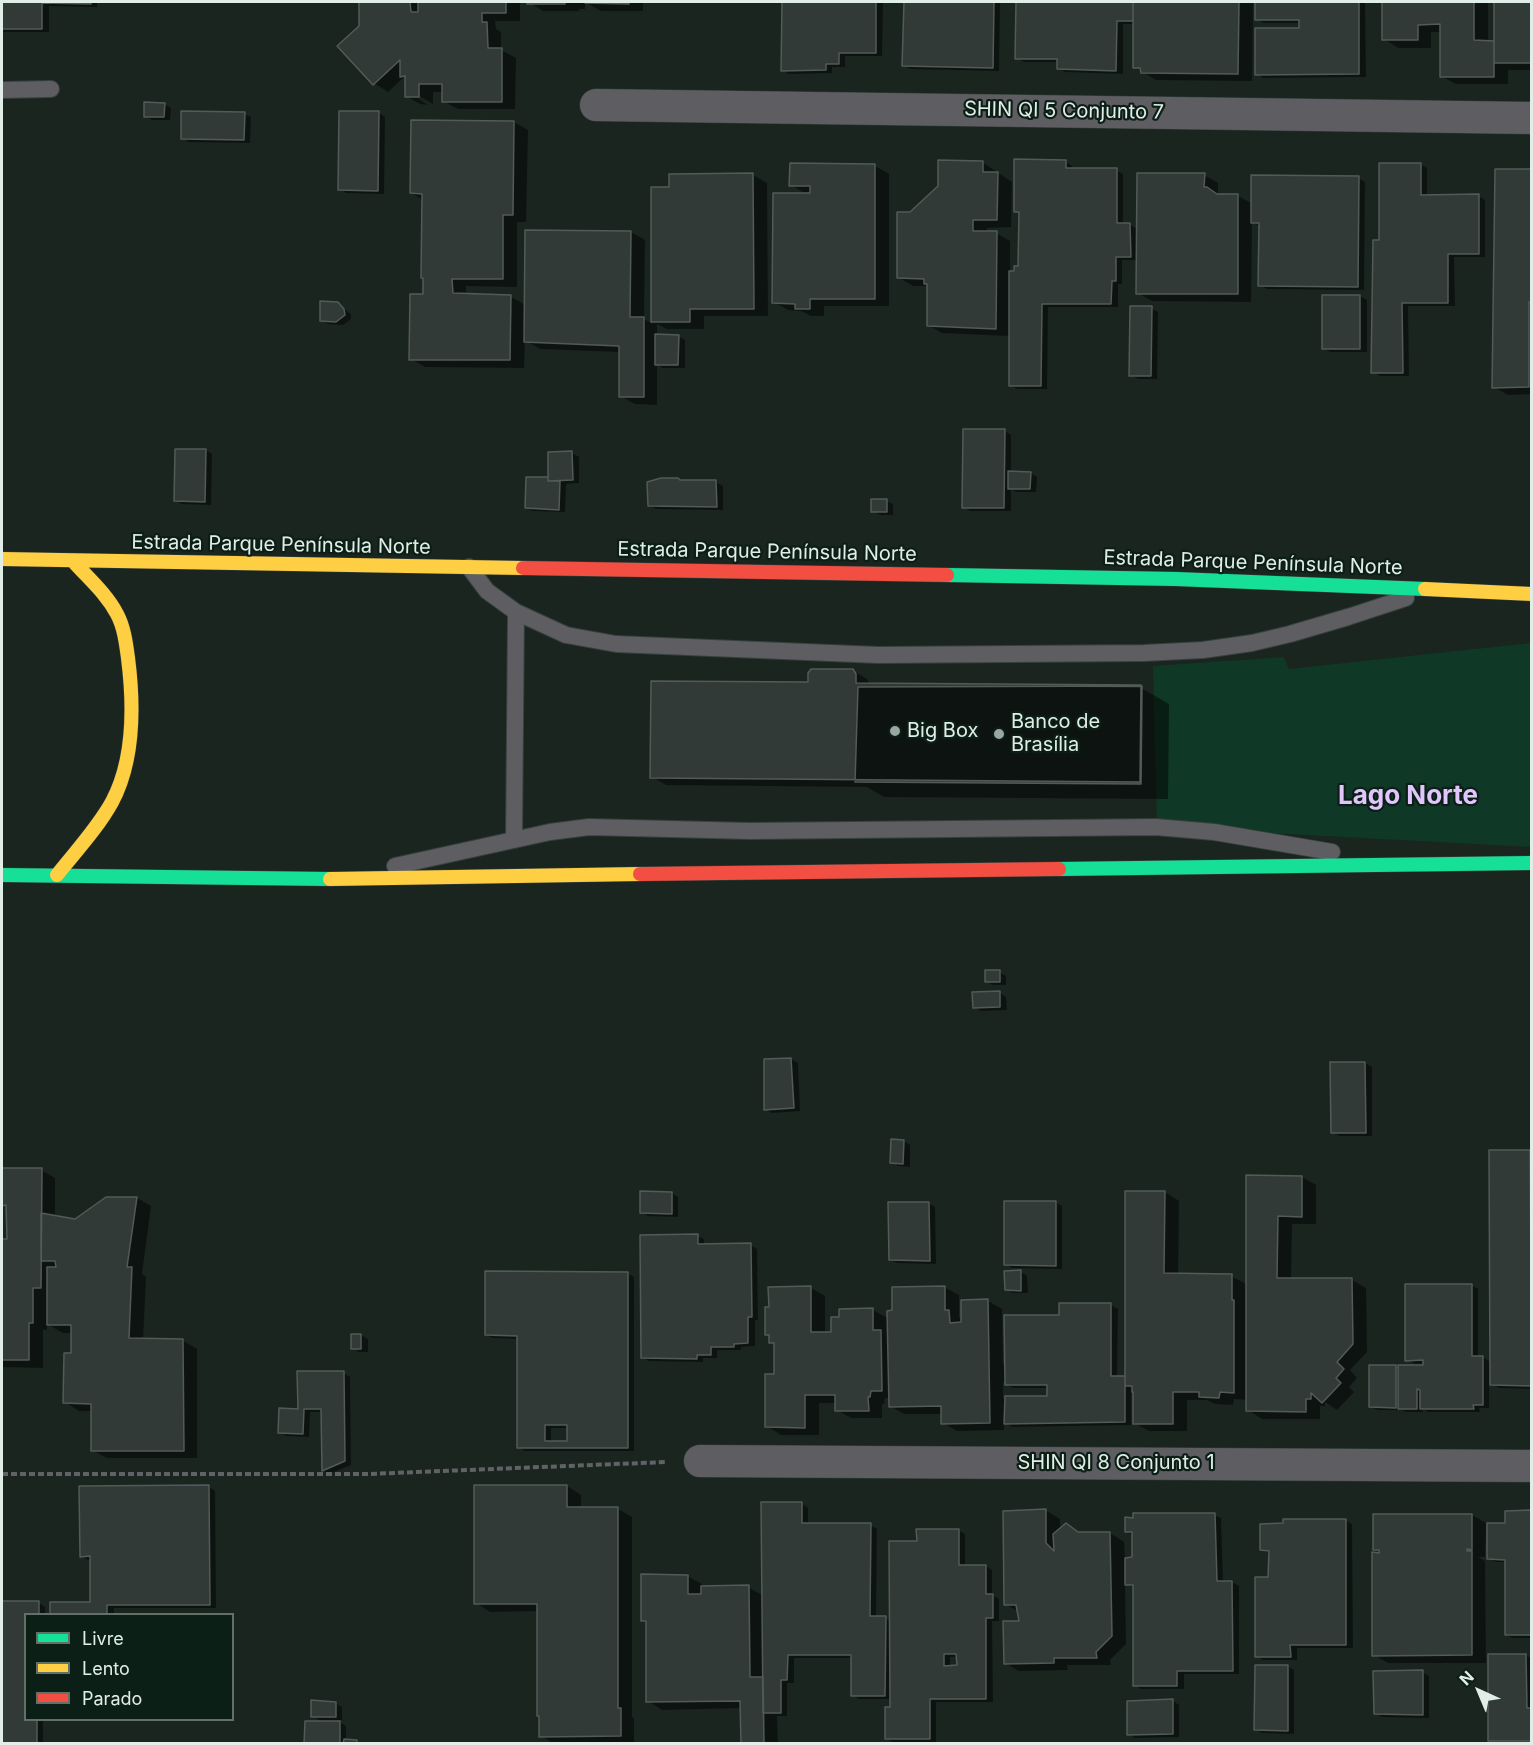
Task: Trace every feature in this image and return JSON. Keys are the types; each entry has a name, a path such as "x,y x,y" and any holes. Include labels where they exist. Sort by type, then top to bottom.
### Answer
{"main road":[{"name":"Estrada Parque Península Norte","path":"2,558 1176,579 1532,594"},
{"path":"57,874 104,818 120,785 129,747 133,713 124,635 117,614 103,594 73,561"},
{"path":"2,875 336,879 1532,863"}],"street":[{"name":"SHIN QI 5 Conjunto 7","path":"596,105 1532,118"},
{"name":"SHIN QI 8 Conjunto 1","path":"700,1461 1532,1466"}],"lane":[{"path":"2,90 51,89"},
{"path":"469,567 487,591 516,612 566,636 616,644 878,655 1144,653 1203,650 1271,638 1348,617 1432,589"},
{"path":"514,840 516,612"},
{"path":"336,879 550,832 589,827 750,831 1156,828 1214,832 1318,851 1434,863"}],"path":[{"path":"2,1474 368,1474 700,1461"}],"green space":[{"path":"1531,643 1531,847 1157,827 1153,666 1284,657 1289,669"}],"building":[{"path":"2,2 91,2 91,4 42,3 42,29 2,29"},
{"path":"359,2 410,2 411,12 418,12 418,2 506,2 506,13 482,13 482,22 487,22 488,48 502,48 502,102 442,102 442,84 419,84 419,97 405,97 405,76 400,77 400,60 373,85 337,46 359,26"},
{"path":"527,2 565,2 565,4 527,4"},
{"path":"629,2 629,4 585,3"},
{"path":"782,2 876,2 876,53 839,53 839,64 826,64 826,70 781,71"},
{"path":"904,2 994,2 993,68 902,66"},
{"path":"1016,2 1133,2 1133,21 1117,21 1116,71 1057,69 1057,59 1015,59"},
{"path":"1133,2 1239,2 1238,74 1141,73 1140,68 1133,68"},
{"path":"1255,2 1359,2 1359,74 1255,75 1255,28 1299,28 1299,20 1255,20"},
{"path":"1382,2 1474,2 1474,40 1494,41 1494,77 1440,77 1440,24 1418,25 1418,40 1382,40"},
{"path":"1494,2 1532,2 1532,63 1494,63"},
{"path":"144,102 165,103 164,117 144,117"},
{"path":"181,111 245,112 244,140 181,139"},
{"path":"339,111 379,111 378,191 338,190"},
{"path":"411,120 514,121 513,215 503,215 503,279 452,279 453,293 511,295 510,360 409,360 410,294 423,294 423,278 421,278 422,194 410,193"},
{"path":"1014,159 1066,160 1066,168 1117,168 1117,223 1130,223 1131,257 1116,257 1116,281 1112,281 1111,304 1042,304 1041,386 1009,386 1009,271 1014,271 1014,266 1018,266 1019,212 1014,212"},
{"path":"938,160 983,161 983,172 998,172 997,220 973,220 973,231 997,231 996,329 927,326 927,284 924,284 924,279 897,278 897,212 910,212 938,186"},
{"path":"790,163 875,164 875,299 810,299 810,309 795,309 795,304 772,303 773,193 810,193 810,186 789,186"},
{"path":"1379,163 1421,163 1421,195 1479,194 1479,254 1448,254 1448,303 1402,303 1403,373 1371,373 1373,240 1379,240"},
{"path":"1495,169 1532,169 1532,302 1529,302 1529,387 1492,388"},
{"path":"753,173 754,309 690,309 690,322 651,322 651,187 669,187 669,174"},
{"path":"1137,173 1205,173 1204,187 1217,194 1238,194 1238,294 1136,294"},
{"path":"1251,175 1359,176 1358,287 1258,286 1259,223 1251,223"},
{"path":"525,230 631,231 630,317 644,317 644,397 619,397 619,346 524,342"},
{"path":"1322,295 1360,295 1360,349 1322,349"},
{"path":"320,301 338,302 344,309 345,315 336,322 320,321"},
{"path":"1130,306 1152,306 1151,376 1129,376"},
{"path":"655,334 679,335 678,365 655,365"},
{"path":"963,429 1005,429 1004,508 962,508"},
{"path":"175,449 206,449 205,502 174,501"},
{"path":"572,451 573,480 548,481 548,452"},
{"path":"1008,471 1031,472 1030,489 1008,489"},
{"path":"526,477 548,477 548,481 560,481 559,510 525,508"},
{"path":"661,478 716,480 717,507 648,506 647,482"},
{"path":"871,499 887,499 887,512 871,512"},
{"name":"Big Box","path":"811,669 853,669 856,674 856,683 1141,685 1140,782 650,778 651,681 808,682 808,673"},
{"name":"Banco de Brasília","path":"1142,686 1141,784 855,782 858,687"},
{"path":"985,970 1000,970 1000,982 985,982"},
{"path":"1000,991 1000,1007 973,1008 972,992"},
{"path":"791,1058 794,1108 764,1110 764,1059"},
{"path":"1330,1062 1365,1062 1366,1133 1331,1133"},
{"path":"891,1139 904,1140 903,1164 890,1163"},
{"path":"1489,1150 1530,1150 1532,1386 1490,1385"},
{"path":"2,1168 42,1168 41,1288 33,1288 33,1323 29,1323 29,1360 2,1360 2,1239 7,1239 6,1205 2,1206"},
{"path":"1246,1175 1302,1176 1302,1217 1278,1216 1277,1278 1352,1278 1353,1344 1337,1362 1344,1369 1336,1378 1341,1383 1322,1403 1311,1393 1311,1399 1306,1399 1306,1412 1246,1411"},
{"path":"640,1191 672,1192 672,1214 640,1213"},
{"path":"1125,1191 1165,1191 1164,1273 1232,1274 1234,1393 1220,1392 1219,1398 1199,1397 1199,1392 1173,1392 1173,1424 1133,1424 1132,1386 1125,1386"},
{"path":"106,1197 137,1197 127,1267 132,1267 129,1338 183,1339 184,1451 91,1451 91,1404 63,1403 64,1353 71,1353 71,1325 47,1325 47,1267 56,1267 55,1261 41,1261 41,1213 75,1219"},
{"path":"1004,1201 1056,1201 1056,1266 1004,1265"},
{"path":"888,1202 929,1202 930,1261 889,1260"},
{"path":"698,1234 698,1244 751,1243 752,1317 748,1317 748,1343 734,1344 734,1347 711,1347 711,1355 697,1355 697,1359 641,1358 640,1235"},
{"path":"1021,1270 1021,1291 1005,1290 1004,1271"},
{"path":"485,1271 628,1272 628,1448 517,1448 517,1336 485,1335","holes":["545,1425 567,1425 567,1441 545,1441"]},
{"path":"1405,1284 1472,1284 1472,1356 1483,1356 1483,1405 1473,1405 1474,1409 1420,1409 1420,1390 1417,1389 1417,1409 1398,1409 1398,1365 1423,1365 1423,1360 1405,1361"},
{"path":"811,1286 811,1332 831,1332 831,1317 839,1317 839,1309 873,1308 873,1330 881,1330 882,1391 871,1391 868,1397 869,1411 835,1411 835,1395 805,1395 805,1428 765,1427 765,1374 774,1374 774,1343 769,1343 769,1335 765,1335 765,1307 769,1307 768,1287"},
{"path":"945,1286 945,1310 949,1310 950,1323 961,1322 961,1300 988,1299 990,1423 941,1424 941,1406 889,1407 887,1311 892,1310 892,1287"},
{"path":"1059,1303 1111,1303 1111,1376 1125,1376 1125,1422 1004,1424 1005,1396 1047,1396 1047,1385 1005,1385 1004,1315 1059,1315"},
{"path":"351,1334 361,1334 361,1349 351,1349"},
{"path":"1369,1365 1396,1365 1396,1408 1369,1407"},
{"path":"297,1371 344,1371 345,1461 322,1471 321,1409 304,1409 303,1434 278,1433 279,1408 298,1409"},
{"path":"209,1485 210,1605 107,1605 107,1613 50,1613 50,1602 90,1602 90,1556 80,1557 79,1486"},
{"path":"474,1485 567,1485 567,1507 618,1507 618,1708 621,1708 621,1736 539,1737 537,1604 474,1604"},
{"path":"761,1502 802,1502 802,1523 871,1523 870,1616 886,1616 885,1696 851,1696 851,1655 788,1655 787,1680 781,1680 781,1713 763,1713"},
{"path":"1046,1509 1046,1543 1054,1551 1053,1534 1066,1523 1078,1532 1110,1532 1112,1636 1096,1652 1097,1658 1054,1658 1054,1663 1004,1664 1003,1621 1019,1621 1016,1605 1004,1605 1003,1511"},
{"path":"1532,1510 1532,1635 1505,1635 1505,1560 1487,1559 1487,1523 1505,1523 1505,1511"},
{"path":"1133,1513 1215,1513 1217,1581 1232,1581 1233,1671 1177,1671 1177,1686 1133,1686 1133,1585 1125,1585 1125,1558 1132,1557 1132,1532 1125,1532 1125,1517 1133,1518"},
{"path":"1373,1514 1472,1514 1472,1550 1467,1549 1467,1551 1472,1551 1472,1655 1372,1656 1372,1552 1379,1553 1379,1550 1373,1550"},
{"path":"1283,1519 1346,1519 1346,1645 1290,1645 1291,1657 1255,1657 1255,1577 1268,1577 1269,1551 1260,1550 1260,1524 1283,1523"},
{"path":"916,1529 959,1529 959,1565 986,1565 986,1594 993,1594 993,1618 986,1618 986,1699 930,1699 930,1739 885,1739 885,1707 890,1707 889,1541 917,1541","holes":["944,1654 956,1654 957,1665 944,1666"]},
{"path":"641,1574 688,1575 688,1594 701,1594 701,1586 749,1585 750,1677 763,1677 764,1744 741,1744 740,1701 646,1702 646,1621 641,1621"},
{"path":"2,1601 39,1601 39,1613 24,1613 24,1721 37,1721 37,1744 2,1744"},
{"path":"1488,1654 1526,1654 1527,1708 1532,1708 1532,1741 1488,1741"},
{"path":"1255,1665 1288,1665 1288,1731 1254,1730"},
{"path":"1423,1670 1423,1715 1374,1714 1373,1671"},
{"path":"1173,1699 1173,1734 1127,1735 1127,1701"},
{"path":"311,1700 336,1702 336,1717 311,1717"},
{"path":"305,1721 340,1721 340,1744 304,1744"},
{"path":"344,1739 357,1740 357,1744 343,1744"}],"traffic: fast":[{"path":"947,575 1176,579 1425,589"},
{"path":"1059,869 1532,863"},
{"path":"2,875 330,879"}],"traffic: slow":[{"path":"2,559 523,568"},
{"path":"57,875 93,831 120,785 129,750 132,713 130,676 121,624 108,599 73,561"},
{"path":"1425,589 1532,594"},
{"path":"330,879 640,874"}],"traffic: jam":[{"path":"523,568 947,575"},
{"path":"640,874 1059,869"}],"place":[{"name":"Big Box","path":"895,731"},
{"name":"Banco de Brasília","path":"999,734"}],"district":[{"name":"Lago Norte","path":"1408,796"}]}
